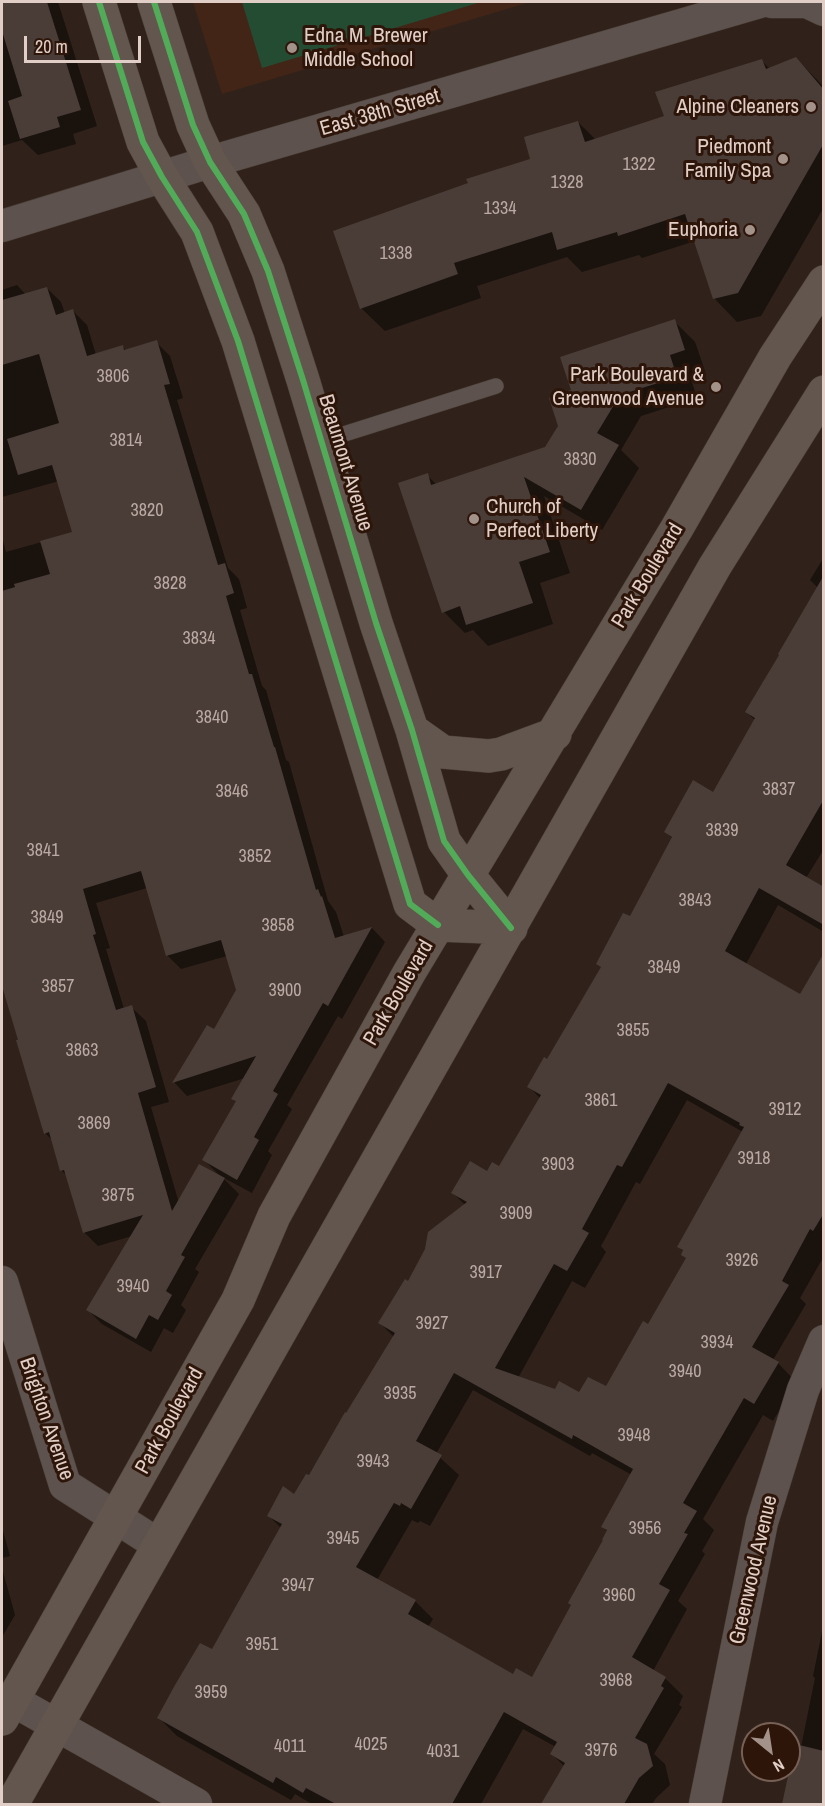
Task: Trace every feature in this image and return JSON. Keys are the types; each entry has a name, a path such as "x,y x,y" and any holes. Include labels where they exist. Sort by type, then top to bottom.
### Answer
{"main road":[{"path":"99,2 143,142 197,232 238,341 410,904 438,925 511,928"},
{"name":"Beaumont Avenue","path":"153,2 193,125 210,162 244,214 268,270 376,623 412,730 444,841 511,928"},
{"name":"Park Boulevard","path":"7,1710 238,1300 274,1216 409,973 555,734 775,357 824,282"},
{"path":"12,1804 715,566 824,392"},
{"path":"412,730 442,752 489,756 501,754 555,734"}],"street":[{"name":"East 38th Street","path":"2,226 210,162 760,2"},
{"path":"772,2 807,2 824,10"},
{"name":"Brighton Avenue","path":"2,1282 65,1485 159,1545"},
{"name":"Greenwood Avenue","path":"705,1804 762,1522 803,1390 824,1341"},
{"path":"7,1710 57,1726 196,1804"}],"lane":[{"path":"322,441 496,386"}],"shaded area":[{"name":"Edna M. Brewer Middle School","path":"193,2 530,2 222,94"}],"green space":[{"path":"242,2 481,2 262,68"}],"building":[{"path":"2,2 47,2 81,110 57,117 60,127 20,139 8,101 22,96 2,31"},
{"path":"796,57 824,90 824,143 738,293 713,299 685,214 618,236 617,232 557,250 552,232 454,263 458,274 360,309 333,231 468,183 466,179 530,159 524,137 578,121 585,142 664,116 655,92 762,59 766,69"},
{"path":"47,287 56,315 73,309 87,356 123,345 124,350 157,340 170,384 164,385 218,565 225,563 234,593 226,596 249,674 252,674 275,747 316,890 318,889 322,896 335,938 372,927 328,1006 323,1003 273,1091 278,1094 254,1137 259,1140 237,1180 202,1160 236,1101 231,1099 256,1056 172,1083 207,1025 214,1029 236,990 221,940 166,956 141,871 83,889 96,934 93,935 116,1010 132,1005 156,1087 138,1093 172,1211 199,1164 225,1178 181,1255 185,1257 166,1291 172,1295 158,1320 149,1315 136,1339 86,1310 143,1215 83,1233 64,1170 60,1171 49,1132 44,1134 2,986 2,591 15,587 14,584 50,574 40,541 72,532 52,465 18,475 7,439 59,423 39,354 2,365 2,300"},
{"path":"675,319 685,350 670,355 677,377 620,395 597,433 619,445 581,510 524,477 550,552 519,562 533,603 466,625 460,606 442,613 398,483 428,473 431,485 545,447 558,426 549,398 571,390 560,357"},
{"path":"824,575 824,799 786,865 824,887 824,925 759,888 725,951 800,994 824,953 824,1213 813,1231 810,1229 782,1281 789,1285 752,1347 779,1362 754,1404 744,1398 683,1503 697,1511 684,1533 688,1534 659,1584 670,1590 632,1657 666,1677 661,1686 664,1688 635,1738 647,1744 653,1766 639,1778 624,1804 541,1804 565,1763 550,1754 557,1742 504,1712 452,1804 336,1804 306,1788 303,1793 276,1777 273,1783 157,1718 200,1643 212,1649 282,1524 267,1516 283,1486 294,1494 306,1474 309,1475 345,1412 395,1333 378,1323 405,1279 408,1281 425,1249 428,1232 467,1202 451,1193 470,1161 487,1171 492,1162 499,1166 541,1095 527,1087 544,1057 547,1059 601,967 596,964 623,913 630,916 672,837 664,832 693,780 713,792 755,718 745,712","holes":["668,1083 744,1127 677,1247 683,1250 681,1255 686,1258 648,1324 643,1321 606,1386 588,1377 579,1392 559,1381 555,1389 495,1368 554,1264 567,1271 589,1233 582,1229 617,1165 622,1167","454,1373 572,1439 573,1435 633,1469 601,1527 607,1530 603,1540 568,1603 571,1605 532,1677 516,1668 513,1674 408,1614 416,1600 356,1567 394,1503 400,1506 401,1503 411,1509 442,1455 416,1441"]},
{"path":"801,1745 824,1751 824,1804 782,1804 787,1782 801,1782"}],"cycle path":[{"path":"99,2 143,142 197,232 238,341 410,904 438,925"},
{"path":"154,2 193,125 210,162 244,214 268,271 376,623 412,730 444,841 511,928"}],"place":[{"name":"Edna M. Brewer Middle School","path":"292,48"},
{"name":"Alpine Cleaners","path":"811,107"},
{"name":"Piedmont Family Spa","path":"783,159"},
{"name":"Euphoria","path":"750,230"},
{"name":"Park Boulevard & Greenwood Avenue","path":"716,387"},
{"name":"Church of Perfect Liberty","path":"474,519"}]}
